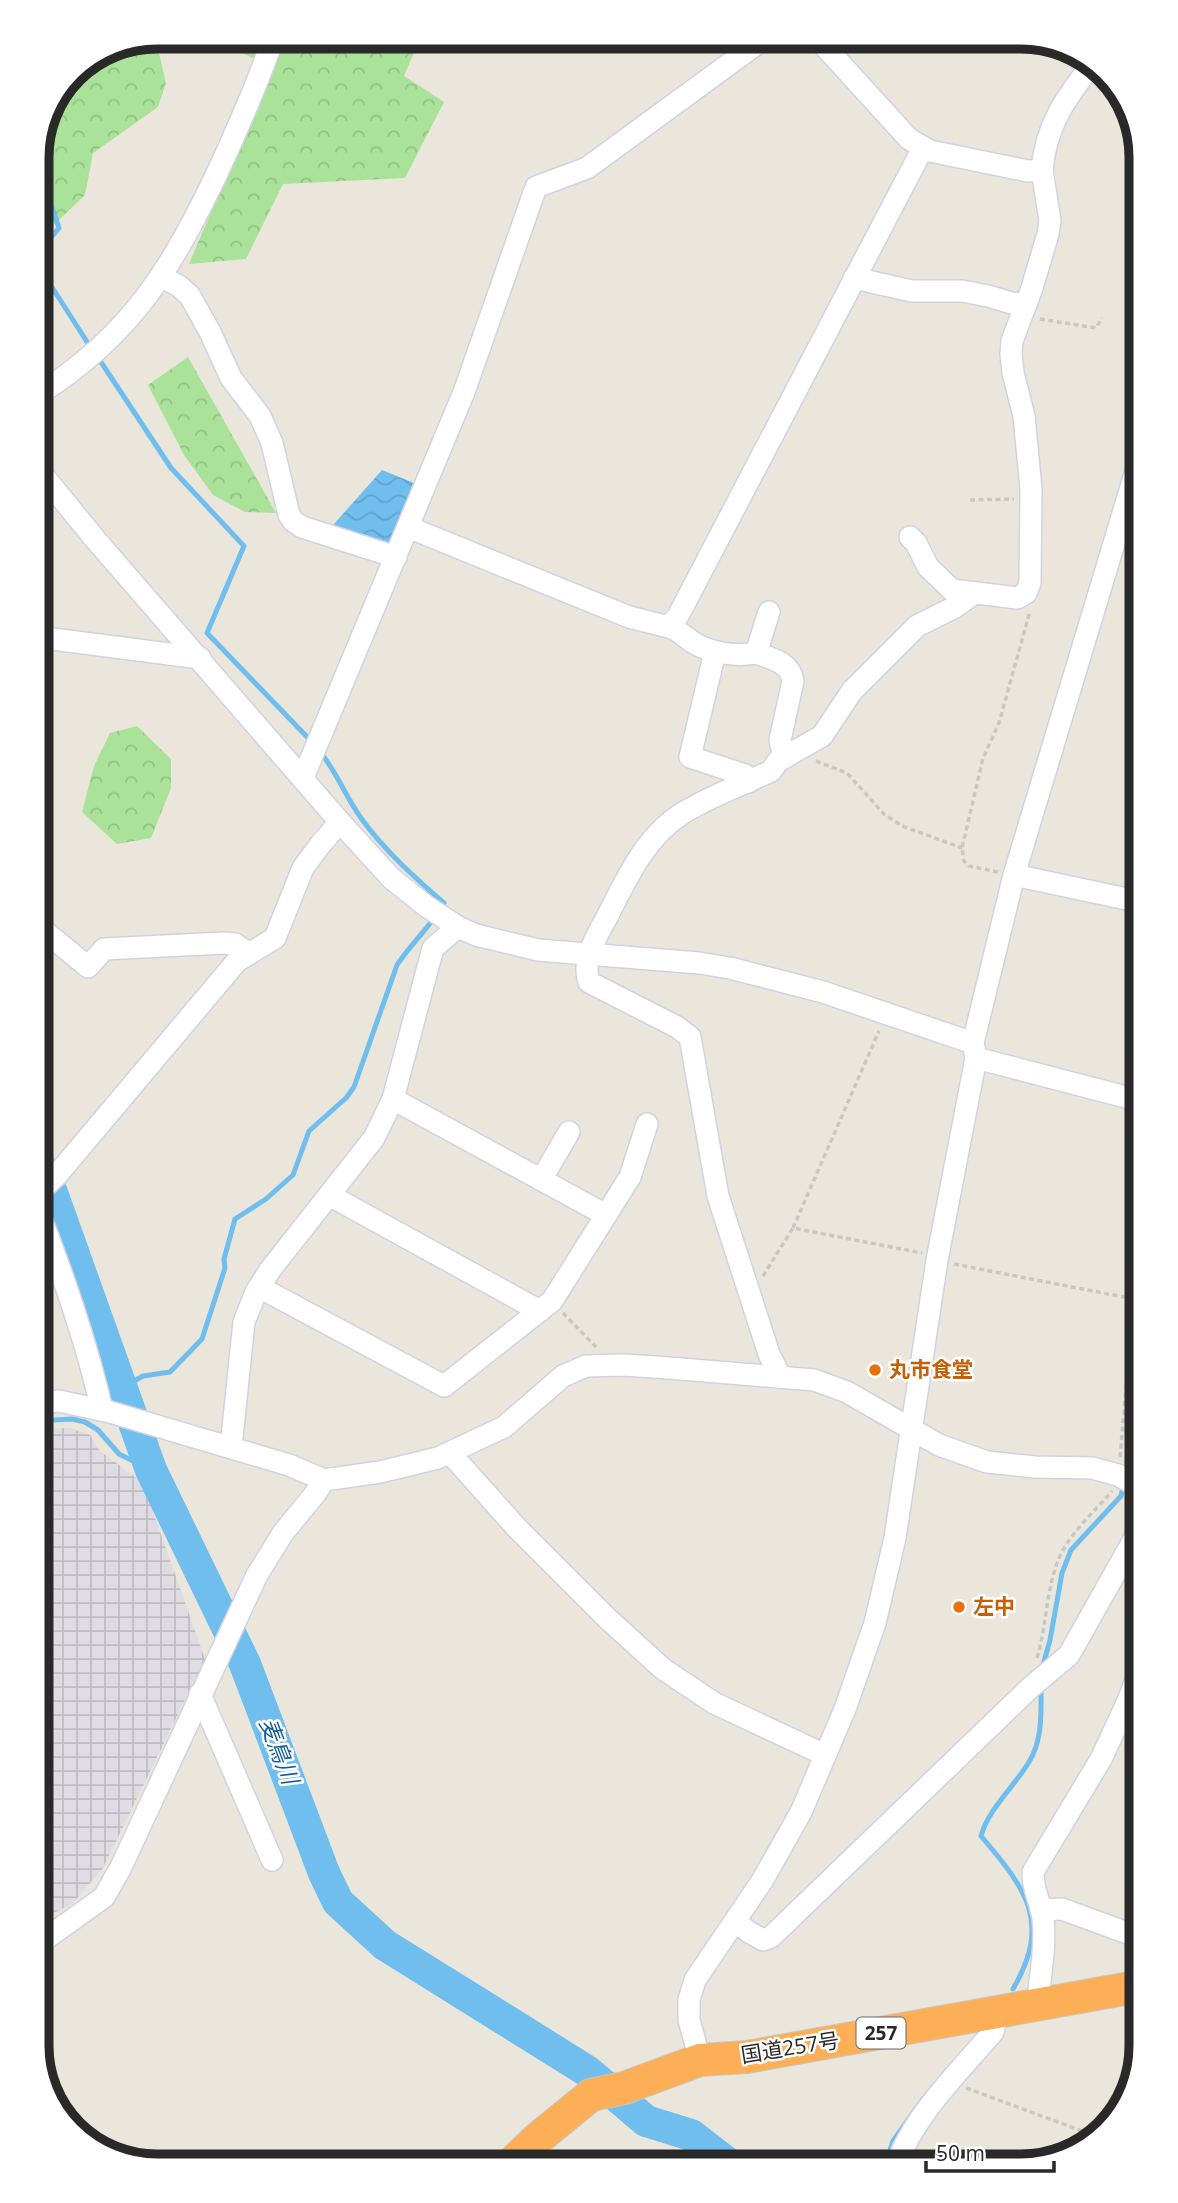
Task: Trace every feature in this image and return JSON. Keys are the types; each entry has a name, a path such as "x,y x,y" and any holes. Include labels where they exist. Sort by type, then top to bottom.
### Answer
{"highway":[{"name":"国道257号","path":"521,2154 591,2095 624,2088 700,2060 747,2057 1129,1988"}],"street":[{"path":"49,388 110,340 162,277 195,220 269,49"},
{"path":"303,778 464,392 536,187 587,168 750,49"},
{"path":"827,49 909,139 923,148 1028,171 1042,170"},
{"path":"910,537 916,543 928,568 952,590 1017,598 1026,593 1030,583 1031,499 1026,428 1010,354 1048,234 1050,221 1042,170 1044,153 1059,109 1087,71"},
{"path":"669,627 684,605 923,148"},
{"path":"162,277 190,296 211,332 231,378 260,416 272,443 286,508 293,521 302,527 396,557"},
{"path":"854,278 912,291 961,291 1025,308"},
{"path":"49,482 391,878 458,927 502,943 538,950 730,968 823,992 974,1050 1129,1097"},
{"path":"700,2060 689,2020 695,1980 762,1881 800,1812 845,1709 875,1623 894,1538 974,1050 1014,875 1129,494"},
{"path":"408,527 629,617 679,631 693,642 715,652 756,653 786,666 793,681 780,740 791,753"},
{"path":"780,1376 769,1354 718,1196 690,1037 677,1027 589,982 586,975 589,955 632,870 649,844 666,827 683,813 771,771 791,753 822,736 852,691 917,626 955,607 975,593"},
{"path":"756,653 769,612"},
{"path":"49,639 200,658"},
{"path":"715,652 690,757 745,775 749,782"},
{"path":"49,1183 237,961 275,938 303,868 340,822"},
{"path":"1014,875 1129,899"},
{"path":"231,1447 244,1322 259,1287 374,1138 393,1099 433,948 458,927"},
{"path":"49,935 88,967 104,949 224,943 235,944 249,954"},
{"path":"393,1099 606,1215"},
{"path":"259,1287 444,1386 546,1306 629,1177 647,1124"},
{"path":"541,1180 569,1132"},
{"path":"329,1195 546,1306"},
{"path":"49,1239 91,1362 102,1410"},
{"path":"49,1402 60,1401 102,1410 289,1465 324,1480 380,1472 450,1453 504,1427 563,1376 586,1366 658,1367 814,1380 847,1392 939,1445 987,1462 1035,1467 1092,1468 1129,1481"},
{"path":"450,1453 525,1536 608,1619 663,1669 714,1703 825,1755"},
{"path":"49,1936 104,1897 121,1867 257,1575 283,1533 324,1480"},
{"path":"736,1922 764,1940 771,1937 1069,1655 1129,1548"},
{"path":"200,1694 272,1860"},
{"path":"1037,2006 1044,1944 1040,1900 1032,1885 1033,1872 1129,1717"},
{"path":"1041,1910 1062,1909 1129,1934"},
{"path":"901,2154 917,2123 993,2032 997,2014"}],"path":[{"path":"1025,308 1050,322 1096,328 1102,318"},
{"path":"970,500 1031,499"},
{"path":"1014,875 969,866 964,861 962,848 983,758 999,723 1032,606 1028,587"},
{"path":"791,753 838,768 851,777 884,814 902,826 962,848"},
{"path":"747,1286 758,1283 793,1228 885,1015"},
{"path":"793,1228 1129,1298"},
{"path":"546,1306 598,1349 604,1366"},
{"path":"1039,1681 1055,1570 1060,1555 1067,1543 1115,1488 1129,1481"},
{"path":"952,2081 1086,2132"}],"shaded area":[{"path":"70,1428 90,1435 99,1450 143,1483 205,1659 103,1868 73,1903 49,1916 49,1429"}],"green space":[{"path":"158,49 166,83 158,107 93,153 85,195 49,230 49,150 60,109 71,91 103,63 122,55"},
{"path":"235,49 415,49 404,76 444,102 405,178 283,184 246,259 189,264 272,68"},
{"path":"188,357 276,513 245,512 213,495 184,455 148,385"},
{"path":"137,726 171,759 171,788 151,838 117,844 82,812 94,766 110,733"}],"water":[{"path":"382,470 414,483 415,489 394,540 382,545 333,528 334,524"}],"waterway":[{"path":"49,204 59,228 49,240"},
{"path":"49,283 91,348"},
{"path":"97,356 171,468 244,546 207,633 313,743"},
{"path":"321,753 356,810 379,841 444,903 439,910"},
{"path":"122,1388 143,1376 170,1372 202,1339 225,1268 224,1259 235,1219 266,1199 293,1175 309,1131 346,1098 354,1087 397,965 434,918"},
{"name":"麦鳥川","path":"49,1186 151,1470 245,1664 324,1873 338,1902 385,1945 587,2071 646,2121 691,2135 716,2154"},
{"path":"49,1420 72,1419 85,1422 98,1430 119,1454 151,1470"},
{"path":"1126,1473 1129,1461"},
{"path":"1042,1669 1062,1573 1071,1550 1121,1496 1124,1483"},
{"path":"1013,1989 1025,1965 1031,1944 1032,1925 1021,1890 981,1836 990,1816 1034,1753 1040,1725 1041,1686"},
{"path":"889,2154 893,2141 923,2099"}],"place":[{"name":"丸市食堂","path":"875,1370"},
{"name":"左中","path":"959,1607"}]}
